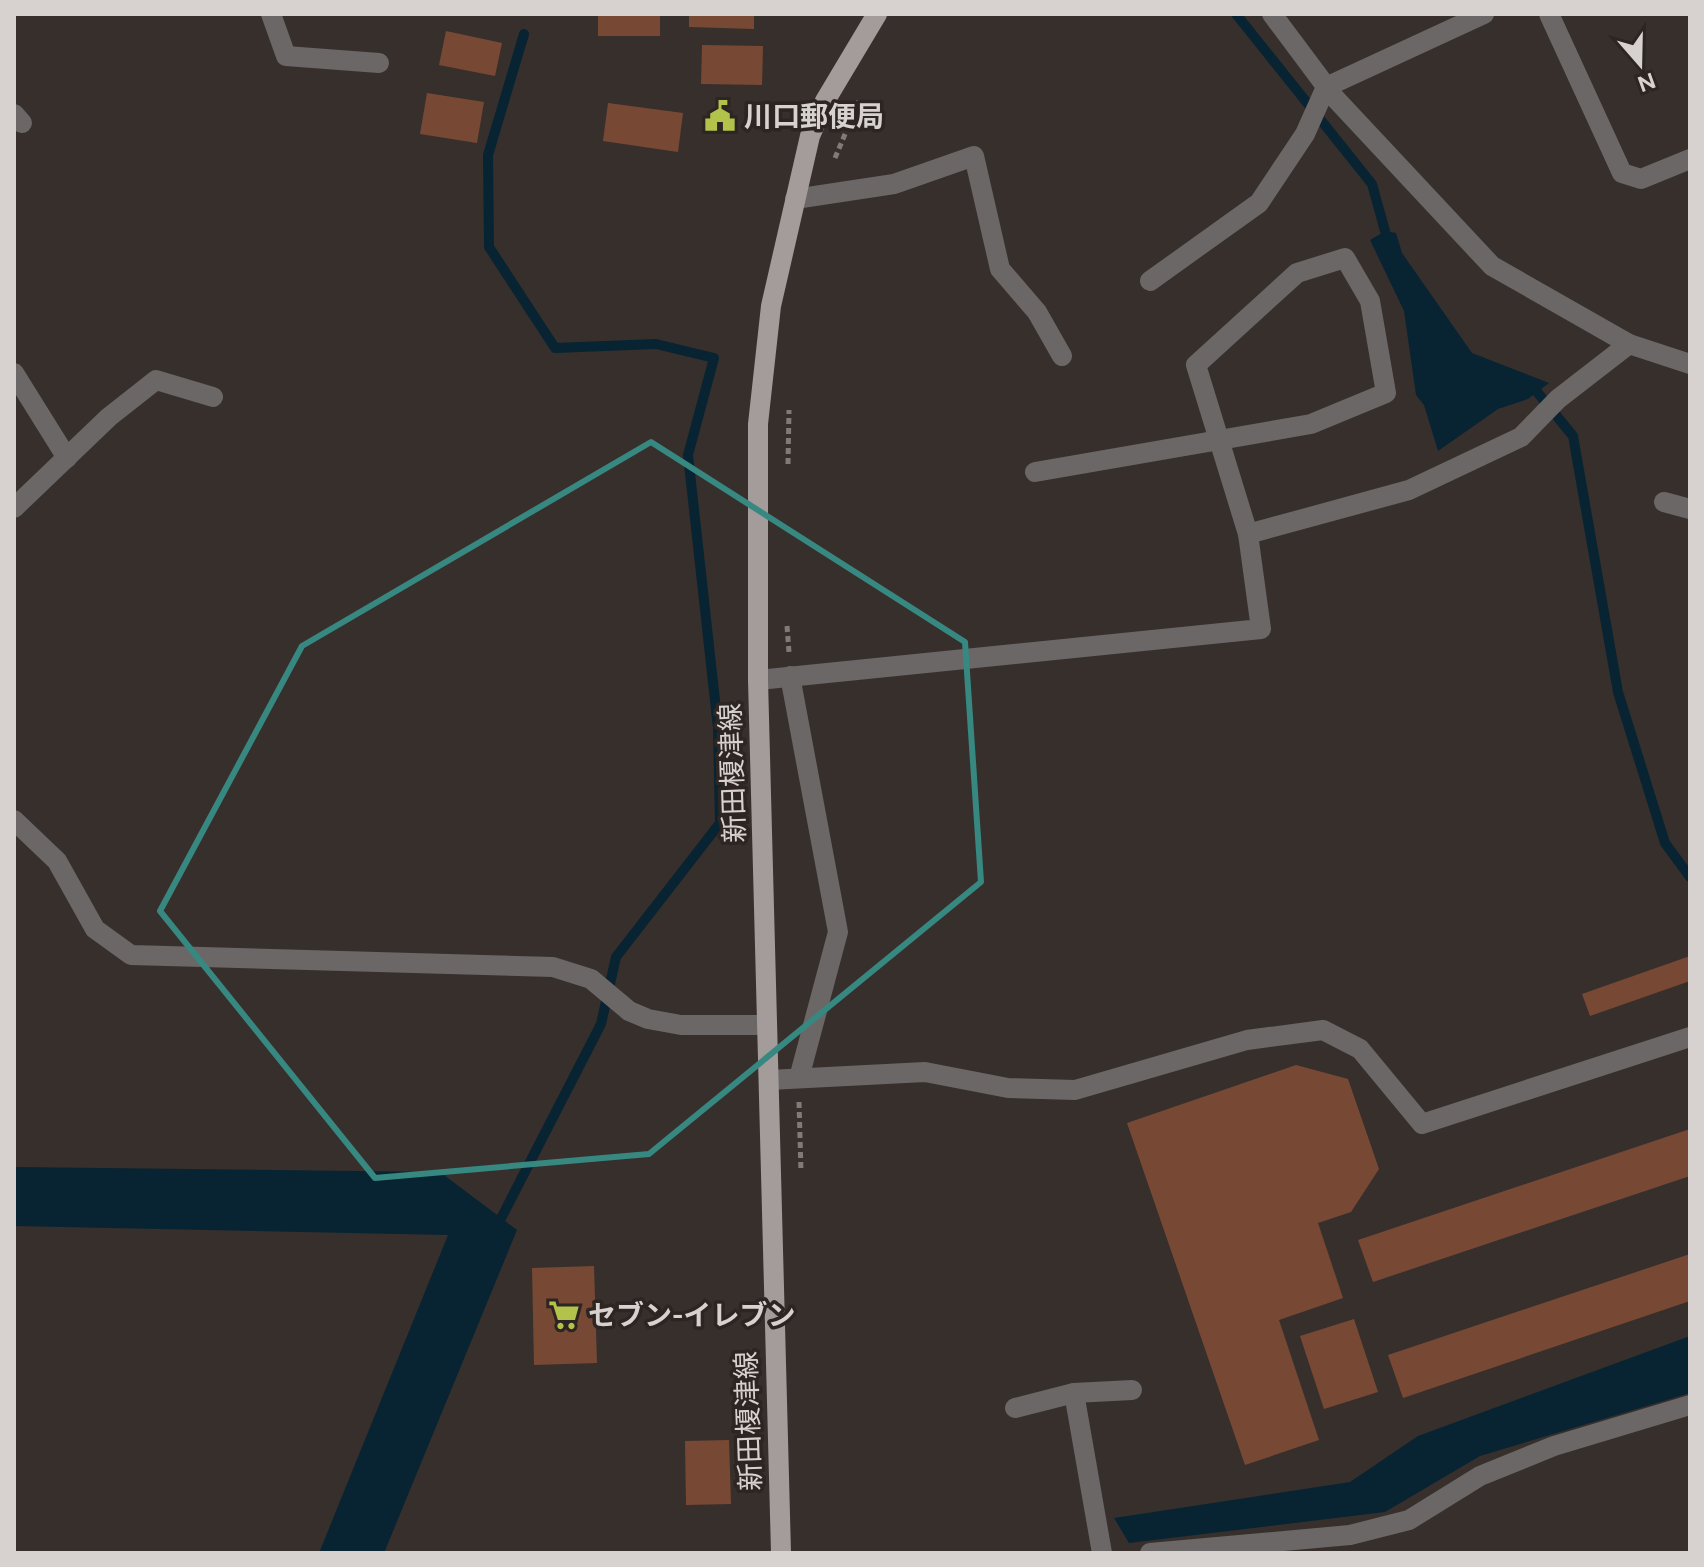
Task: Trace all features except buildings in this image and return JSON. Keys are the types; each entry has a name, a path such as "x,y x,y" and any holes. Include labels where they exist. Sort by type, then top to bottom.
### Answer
{"main road":[{"name":"新田榎津線","path":"781,1553 758,680 758,424 771,306 810,136 825,101 877,14"}],"street":[{"path":"271,14 286,56 379,63"},
{"path":"1272,14 1323,94 1492,266 1629,344 1690,364"},
{"path":"1150,281 1259,203 1308,128 1323,94 1484,14"},
{"path":"1549,14 1622,173 1641,179 1690,159"},
{"path":"795,199 894,184 974,156 1000,269 1037,312 1062,356"},
{"path":"758,680 1261,629 1248,534 1220,440 1196,365 1297,273 1345,258 1370,301 1386,393 1311,424 1220,440 1035,472"},
{"path":"1248,534 1409,490 1521,437 1558,399 1629,344"},
{"path":"14,373 67,458"},
{"path":"14,508 109,417 156,380 213,397"},
{"path":"1664,502 1690,509"},
{"path":"790,676 838,932 799,1078"},
{"path":"14,820 57,861 95,929 131,955 553,967 591,979 629,1011 681,1025 767,1025"},
{"path":"769,1080 925,1072 1008,1088 1075,1090 1247,1040 1323,1030 1360,1049 1422,1124 1690,1037"},
{"path":"1015,1408 1074,1393 1132,1390"},
{"path":"1074,1393 1102,1553"},
{"path":"1150,1553 1350,1535 1409,1520 1480,1476 1554,1446 1690,1405"}],"highlighted area":[{"path":"651,442 965,642 981,882 649,1154 375,1178 160,911 302,646"}],"water":[{"path":"1385,231 1396,233 1402,253 1472,353 1549,383 1528,399 1498,409 1438,451 1424,405 1416,395 1404,311 1370,240"},
{"path":"14,1167 440,1172 517,1230 384,1553 319,1553 448,1235 14,1226"},
{"path":"1690,1336 1690,1393 1480,1456 1385,1512 1129,1543 1114,1518 1350,1482 1418,1436"}],"waterway":[{"path":"1236,14 1372,184 1385,231"},
{"path":"495,1230 601,1024 616,957 720,823 718,728 688,455 714,358 656,344 555,348 489,247 488,155 524,34"},
{"path":"1529,382 1573,436 1618,692 1665,843 1690,877"}],"place":[{"name":"川口郵便局","path":"720,116"},
{"name":"セブン-イレブン","path":"564,1315"}]}
